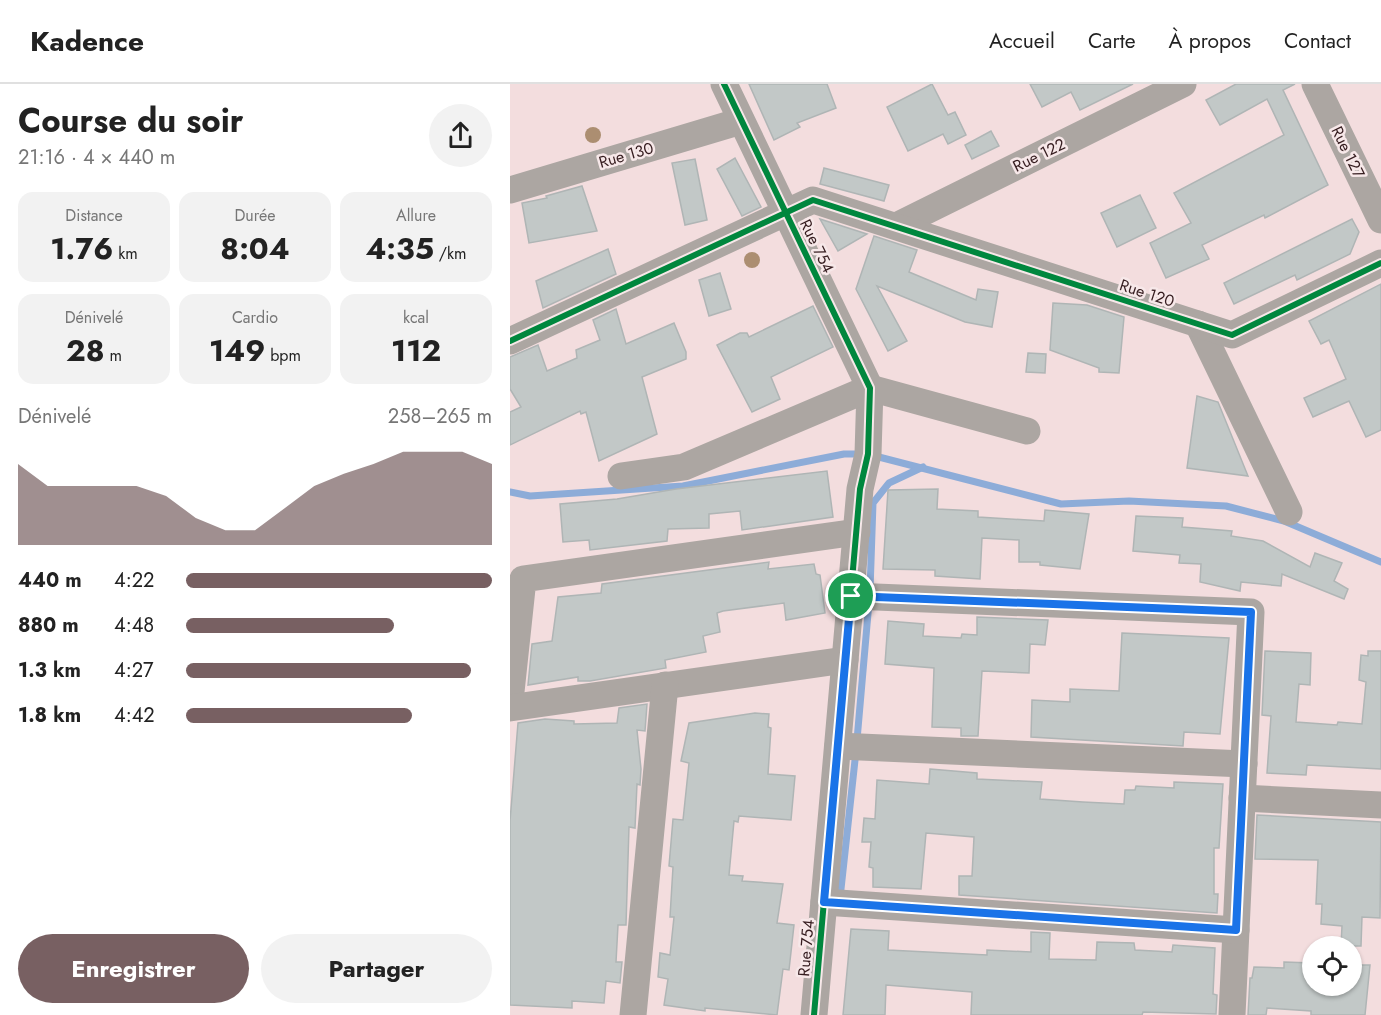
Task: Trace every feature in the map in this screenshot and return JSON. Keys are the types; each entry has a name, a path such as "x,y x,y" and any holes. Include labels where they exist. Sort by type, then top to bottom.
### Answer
{"street":[{"name":"Rue 754","path":"724,84 870,388 868,454 860,489 814,1015"},
{"name":"Rue 122","path":"896,226 1183,84"},
{"name":"Rue 127","path":"1315,84 1381,220"},
{"name":"Rue 130","path":"510,190 741,121"},
{"name":"Rue 120","path":"510,341 813,201 1232,335 1381,263"},
{"path":"1198,324 1289,512"},
{"path":"621,476 684,467 870,388 1027,431"},
{"path":"510,701 523,579 857,532"},
{"path":"851,596 1251,612 1232,1015"},
{"path":"510,708 845,660"},
{"path":"633,1015 665,685"},
{"path":"838,746 1244,764"},
{"path":"1242,798 1381,805"},
{"path":"824,902 1236,930"}],"building":[{"path":"749,84 827,84 836,108 797,123 800,127 774,140"},
{"path":"932,84 948,115 955,112 966,135 948,144 943,134 908,151 887,107"},
{"path":"1030,84 1133,84 1080,110 1071,92 1042,107"},
{"path":"1236,84 1295,84 1283,90 1328,185 1265,218 1264,215 1202,245 1209,259 1166,278 1150,243 1191,223 1174,193 1284,135 1267,99 1220,125 1206,100"},
{"path":"991,131 999,146 972,159 965,145"},
{"path":"735,158 761,207 742,216 717,169"},
{"path":"695,159 707,220 685,225 672,163"},
{"path":"824,168 889,185 884,201 820,184"},
{"path":"582,186 597,231 529,243 522,203 547,198 546,196"},
{"path":"1140,195 1156,228 1117,247 1101,213"},
{"path":"820,219 867,234 838,251"},
{"path":"1352,219 1359,232 1350,254 1297,280 1295,275 1234,304 1224,283"},
{"path":"874,236 917,250 909,272 976,300 978,289 998,292 992,327 965,322 877,286 907,341 888,351 856,289"},
{"path":"608,249 616,274 543,308 536,281"},
{"path":"720,273 731,309 709,316 699,280"},
{"path":"1381,284 1381,430 1366,437 1349,401 1313,417 1304,398 1346,379 1329,340 1321,344 1309,321"},
{"path":"1053,303 1087,305 1124,317 1119,373 1099,372 1099,368 1050,350"},
{"path":"813,306 833,347 771,377 780,399 752,412 717,345 740,333 747,333 749,337"},
{"path":"616,309 626,344 674,323 686,352 686,359 642,377 657,434 599,461 586,412 581,414 580,411 510,445 510,412 521,407 510,389 510,357 538,345 547,371 577,358 576,350 600,340 593,320"},
{"path":"1028,353 1046,354 1045,373 1026,372"},
{"path":"1197,396 1218,402 1248,476 1187,468"},
{"path":"827,471 833,517 742,530 740,511 709,514 709,528 668,529 667,541 590,550 589,540 563,542 560,504 617,499 676,489"},
{"path":"938,489 937,509 978,511 978,517 1044,521 1045,510 1089,514 1080,569 1040,565 1040,562 1019,562 1019,540 982,538 980,579 935,576 935,570 883,569 888,490"},
{"path":"1136,516 1183,518 1182,527 1232,531 1231,536 1263,541 1310,567 1315,553 1342,563 1334,581 1348,589 1344,599 1282,574 1281,586 1241,582 1240,591 1200,582 1201,564 1179,563 1180,555 1133,551"},
{"path":"769,562 768,569 814,564 816,574 820,575 825,613 786,620 784,603 723,611 717,613 720,632 703,636 706,652 665,660 666,668 590,681 578,681 578,677 528,685 532,644 552,641 558,597 601,593 602,584"},
{"path":"977,617 1048,620 1045,645 1030,644 1029,673 982,671 978,736 961,736 961,728 932,727 934,668 885,664 888,621 924,624 923,636 961,638 962,634 977,635"},
{"path":"1122,633 1229,638 1220,734 1184,732 1183,746 1031,737 1032,700 1070,702 1070,689 1119,691"},
{"path":"1265,651 1311,653 1310,685 1299,684 1296,722 1337,725 1338,722 1362,724 1366,682 1359,680 1361,655 1368,656 1368,651 1381,651 1381,769 1307,765 1306,775 1267,773 1271,716 1262,715"},
{"path":"647,704 645,731 637,730 641,769 640,785 637,784 635,828 629,827 626,925 618,925 616,962 622,962 620,983 606,981 604,1003 572,1001 572,1008 510,1005 510,821 518,723 545,719 574,721 574,724 617,723 619,708"},
{"path":"755,713 769,714 768,727 771,728 768,774 795,776 791,820 739,816 738,822 734,821 729,875 743,876 742,881 783,884 777,923 794,925 789,970 783,969 777,1015 705,1008 705,1011 664,1005 668,979 658,977 660,953 670,955 674,917 670,917 673,867 669,866 673,819 683,820 689,763 681,761 689,723"},
{"path":"930,769 977,773 977,779 1042,782 1040,799 1083,802 1124,804 1125,790 1135,790 1136,786 1174,788 1174,782 1223,784 1219,848 1214,848 1214,894 1218,894 1217,913 959,895 959,876 972,876 974,837 926,833 921,889 873,887 873,868 869,867 871,842 862,842 864,818 875,819 877,780 929,784"},
{"path":"1257,815 1381,822 1380,918 1362,917 1361,936 1342,936 1342,926 1321,924 1322,904 1316,904 1318,860 1255,859"},
{"path":"851,929 889,931 888,950 987,955 987,950 1031,952 1031,932 1050,933 1049,959 1096,960 1097,942 1134,943 1135,950 1172,952 1173,945 1215,948 1213,994 1217,995 1216,1014 1143,1012 1142,1015 971,1015 972,992 886,985 885,1015 843,1015"},
{"path":"1284,962 1302,963 1302,996 1362,996 1362,965 1370,965 1365,1015 1311,1015 1311,1011 1267,1008 1266,1015 1248,1015 1250,978 1252,978 1254,967 1284,968"}],"waterway":[{"path":"510,492 530,496 683,486 844,454 864,454"},
{"path":"875,456 1061,504 1129,501 1226,506 1284,521 1381,562"},
{"path":"870,591 873,503 889,483 923,467"},
{"path":"857,740 869,602"},
{"path":"840,898 856,751"}],"cycle path":[{"path":"724,84 870,388 868,454 860,489 814,1015"},
{"path":"510,341 813,200 1232,335 1381,263"}],"route":[{"path":"851,596 1251,612 1236,930 824,902 851,596"}]}
